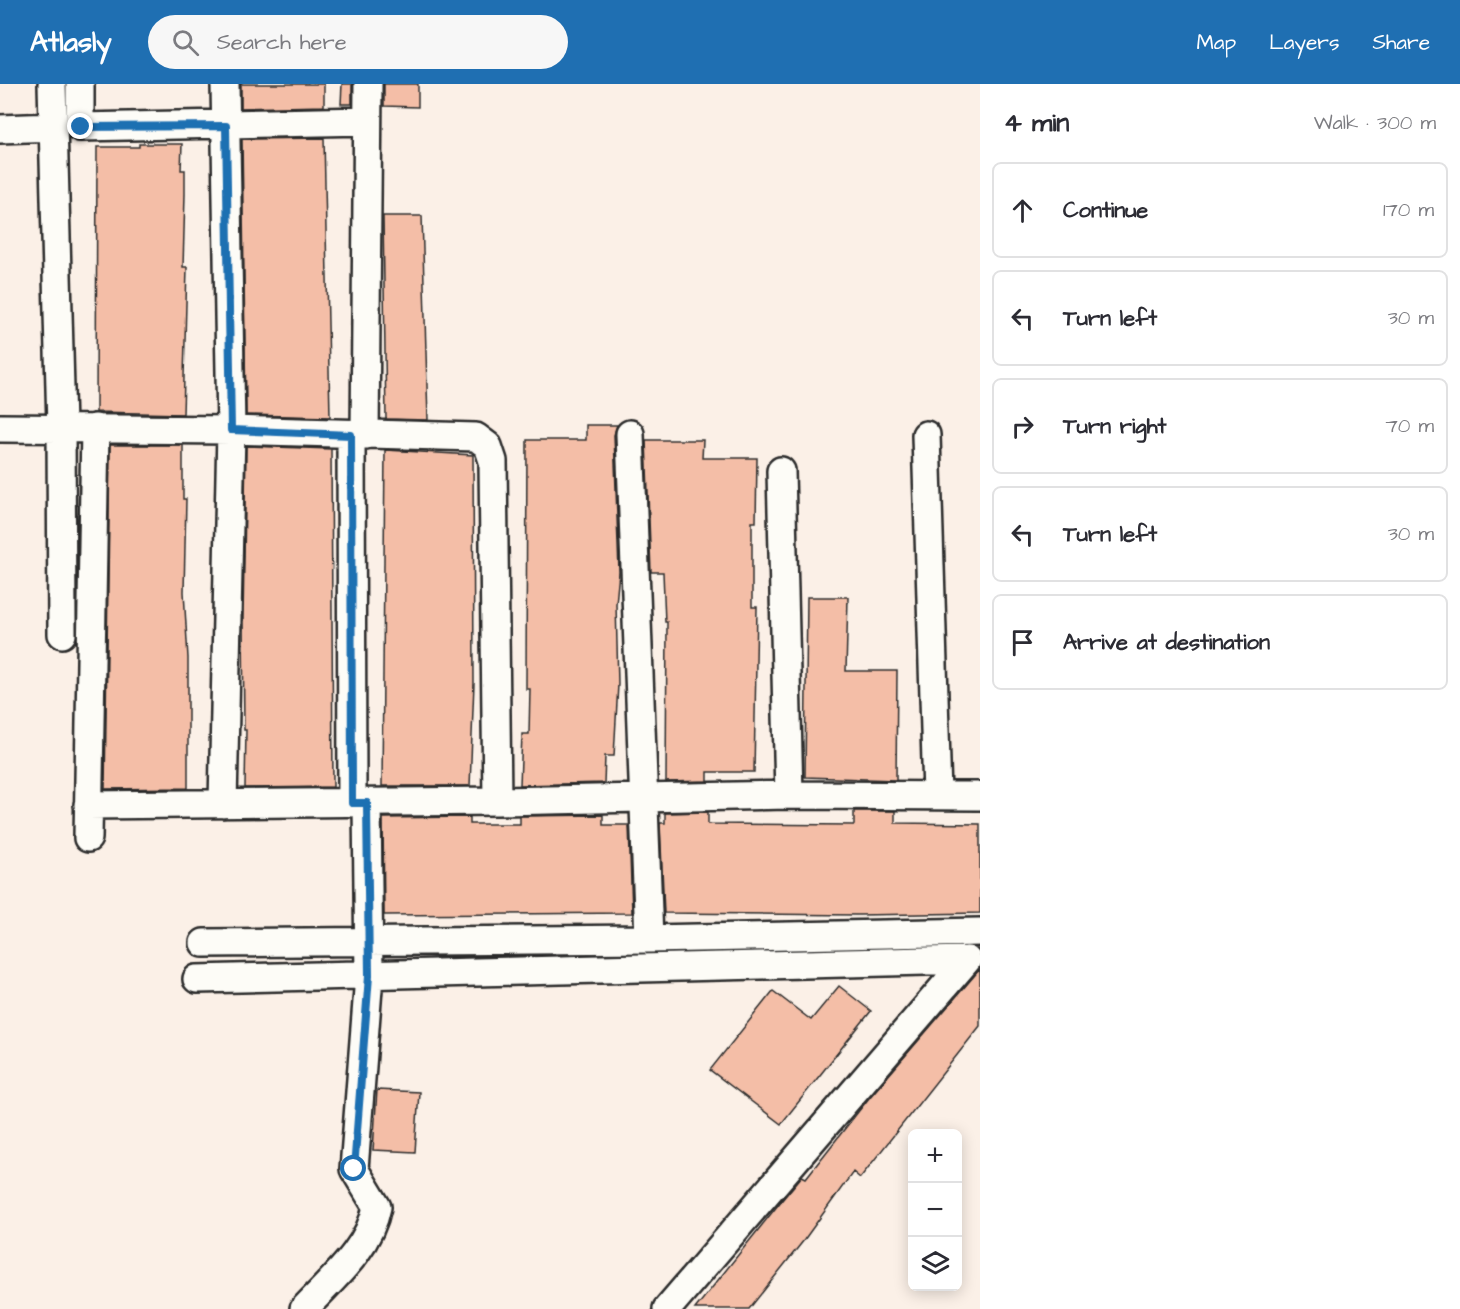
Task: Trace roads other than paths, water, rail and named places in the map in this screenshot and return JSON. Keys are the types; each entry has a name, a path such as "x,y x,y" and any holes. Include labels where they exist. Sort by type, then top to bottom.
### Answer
{"street":[{"path":"52,84 62,427 62,634"},
{"path":"80,84 81,127 226,126 367,121"},
{"path":"223,804 231,430 225,84"},
{"path":"304,1309 359,1249 374,1224 378,1207 354,1169 369,976 369,941 359,803 358,435 368,84"},
{"path":"0,129 54,127"},
{"path":"0,428 231,430 476,437 488,446 493,461 497,801"},
{"path":"88,838 95,428"},
{"path":"630,434 649,939"},
{"path":"926,435 937,795"},
{"path":"781,471 789,795"},
{"path":"88,805 645,799 789,795 980,796"},
{"path":"204,943 649,939 980,932"},
{"path":"197,980 967,960 667,1309"}]}
